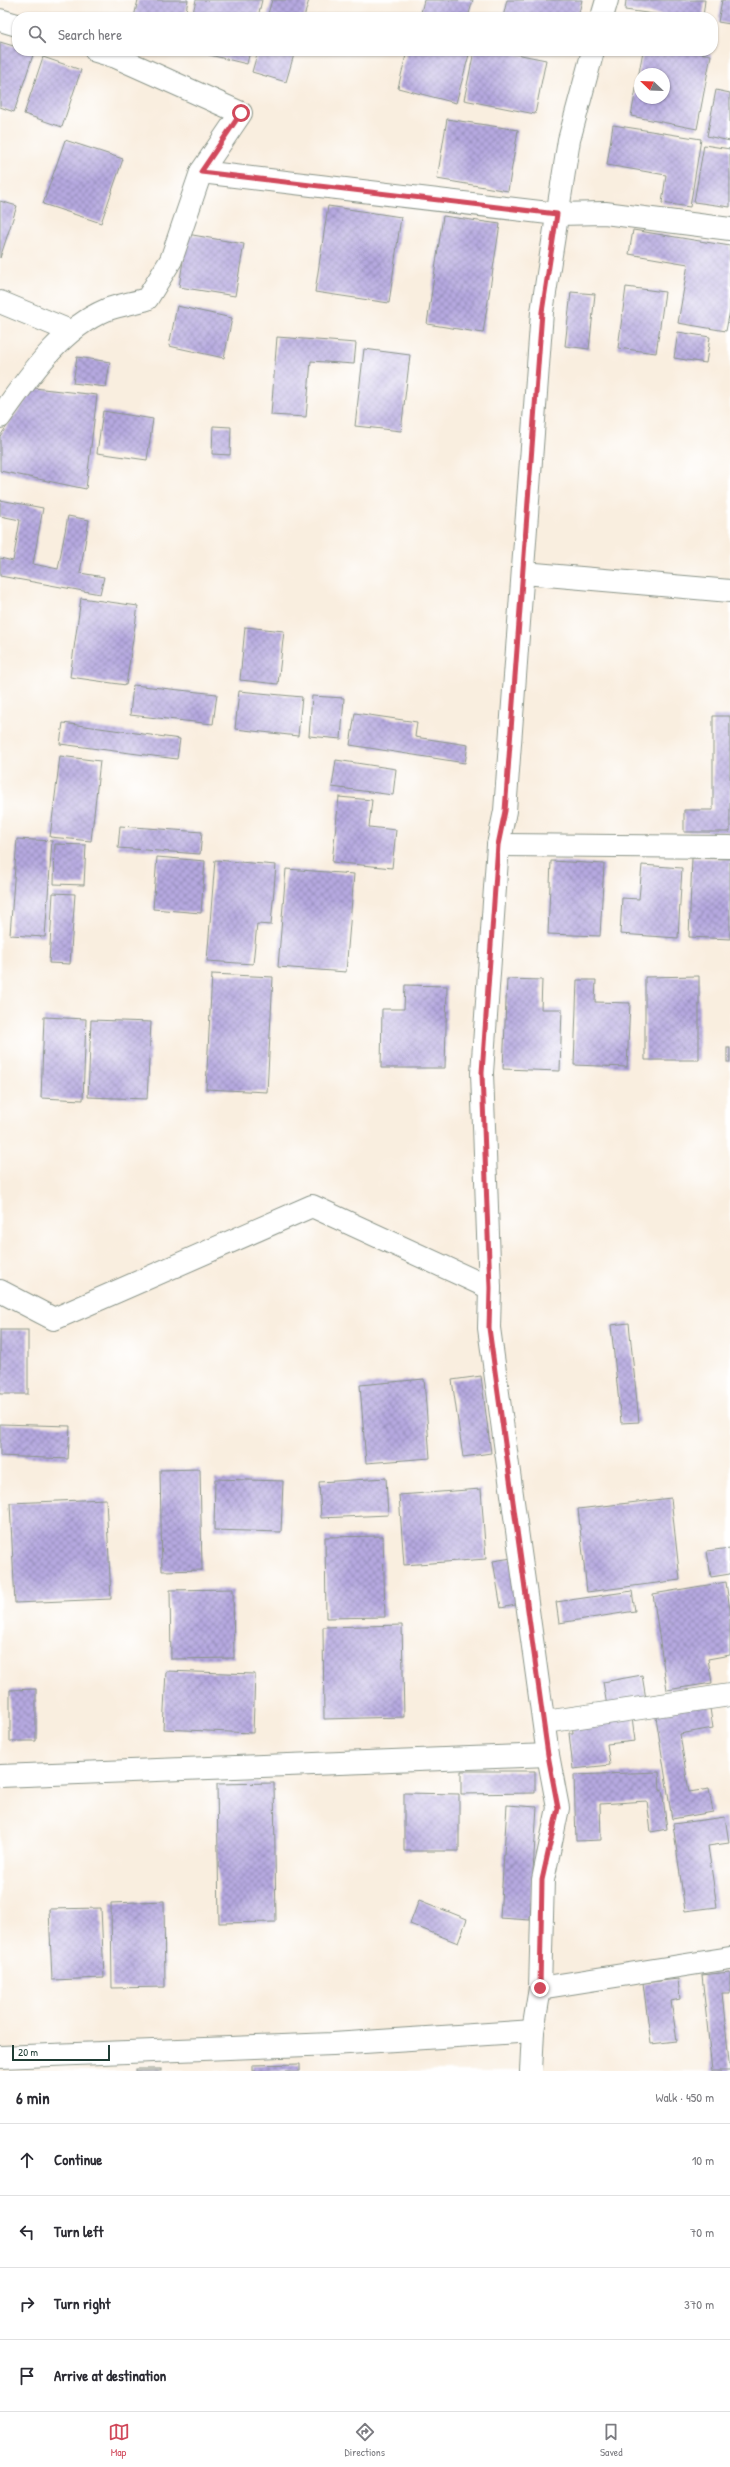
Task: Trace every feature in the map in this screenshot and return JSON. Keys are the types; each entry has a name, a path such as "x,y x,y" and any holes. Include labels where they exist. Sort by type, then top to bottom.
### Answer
{"street":[{"path":"603,12 607,0"},
{"path":"0,20 12,24"},
{"path":"0,417 27,380 70,331 106,310 147,299 171,260 201,172 241,113 113,56"},
{"path":"531,2071 532,2031 540,1988 542,1880 558,1808 548,1755 545,1722 489,1328 490,1288 482,1073 498,845 505,811 524,573 542,312 569,140 592,56"},
{"path":"201,172 557,214 605,213 730,229"},
{"path":"0,302 70,331"},
{"path":"524,573 730,591"},
{"path":"498,845 730,847"},
{"path":"0,1290 54,1319 312,1206 490,1288"},
{"path":"545,1722 730,1695"},
{"path":"0,1776 548,1755"},
{"path":"540,1988 730,1958"},
{"path":"0,2057 333,2044 532,2031"}],"building":[{"path":"138,0 188,0 186,12 135,12"},
{"path":"196,0 262,0 259,12 193,12"},
{"path":"272,0 309,0 305,12 268,12"},
{"path":"424,0 473,0 469,12 421,12"},
{"path":"507,0 582,0 579,12 504,12"},
{"path":"626,0 705,0 704,12 640,12 625,10"},
{"path":"722,0 730,0 730,24 718,22"},
{"path":"0,42 12,46 12,56 33,56 14,112 0,107"},
{"path":"214,56 249,56 247,64"},
{"path":"257,56 294,56 286,82 252,72"},
{"path":"406,56 469,56 456,103 398,88"},
{"path":"473,56 526,56 546,60 535,114 464,100"},
{"path":"642,56 711,56 697,129 631,116 634,100 634,104 670,104 670,68 640,68"},
{"path":"43,57 81,70 62,127 24,114"},
{"path":"716,90 730,93 730,141 707,136"},
{"path":"447,119 518,130 508,191 437,179"},
{"path":"613,125 701,139 690,207 662,203 666,175 607,165"},
{"path":"65,140 123,159 101,223 43,204"},
{"path":"704,145 730,149 730,207 694,202"},
{"path":"0,201 17,206 0,258"},
{"path":"328,206 401,217 389,303 315,292"},
{"path":"443,216 500,224 483,333 427,324"},
{"path":"633,230 730,246 730,310 726,331 678,323 688,264 629,254"},
{"path":"187,234 244,244 235,296 179,287"},
{"path":"626,287 665,292 656,353 618,348"},
{"path":"571,292 595,294 589,349 565,346"},
{"path":"177,306 232,318 224,358 169,346"},
{"path":"678,332 710,337 706,363 674,358"},
{"path":"277,337 356,343 354,364 311,361 306,417 271,415"},
{"path":"364,349 410,355 401,431 355,426"},
{"path":"77,357 110,362 106,387 73,383"},
{"path":"34,388 97,395 86,489 0,471 0,436"},
{"path":"103,411 153,419 147,460 97,453"},
{"path":"213,426 231,427 230,455 212,454"},
{"path":"0,500 43,508 33,564 58,569 68,516 89,520 80,573 104,577 100,594 0,576 0,558 13,561 20,520 0,516"},
{"path":"81,598 138,606 126,685 70,677"},
{"path":"245,627 284,631 278,684 240,680"},
{"path":"133,685 217,694 213,724 130,715"},
{"path":"239,691 302,697 298,736 235,729"},
{"path":"312,696 344,698 341,739 309,736"},
{"path":"355,713 417,722 415,737 468,745 465,763 350,745"},
{"path":"713,716 730,716 730,832 684,832 684,810 713,810"},
{"path":"63,723 180,739 177,759 60,744"},
{"path":"60,756 100,761 91,841 50,837"},
{"path":"336,760 396,769 393,795 332,787"},
{"path":"339,797 372,800 369,827 396,830 392,868 332,862"},
{"path":"120,826 202,832 200,854 118,848"},
{"path":"17,839 52,841 45,937 10,935"},
{"path":"55,844 86,845 84,885 54,884"},
{"path":"157,857 205,861 201,913 153,909"},
{"path":"692,858 730,859 730,939 689,937"},
{"path":"215,860 276,865 271,925 257,924 253,964 207,961"},
{"path":"551,861 604,864 600,936 548,934"},
{"path":"642,865 682,868 678,938 620,934 622,898 639,899"},
{"path":"286,869 354,874 346,972 278,967"},
{"path":"53,893 75,894 70,964 49,963"},
{"path":"212,974 273,977 267,1092 206,1089"},
{"path":"699,976 699,1060 645,1060 645,977"},
{"path":"507,979 542,980 541,1009 562,1009 560,1071 503,1069"},
{"path":"577,980 596,980 595,1002 630,1003 627,1067 574,1065"},
{"path":"405,985 447,986 445,1068 381,1068 382,1009 404,1009"},
{"path":"44,1017 86,1019 83,1100 41,1098"},
{"path":"91,1020 151,1022 147,1099 88,1097"},
{"path":"727,1048 730,1048 730,1062 727,1062"},
{"path":"629,1323 639,1422 621,1423 611,1325"},
{"path":"0,1330 28,1330 28,1394 0,1394"},
{"path":"481,1376 491,1453 463,1457 452,1380"},
{"path":"424,1379 430,1458 366,1463 360,1385"},
{"path":"0,1424 70,1426 68,1459 0,1456"},
{"path":"200,1469 202,1570 162,1571 160,1470"},
{"path":"386,1478 388,1515 321,1518 319,1482"},
{"path":"215,1479 283,1481 281,1532 214,1530"},
{"path":"481,1489 486,1559 404,1565 399,1495"},
{"path":"671,1498 680,1580 587,1592 578,1509"},
{"path":"106,1499 111,1599 15,1603 10,1503"},
{"path":"383,1536 385,1617 326,1618 325,1537"},
{"path":"730,1548 730,1574 711,1577 707,1551"},
{"path":"512,1558 520,1604 501,1608 493,1561"},
{"path":"726,1582 730,1610 730,1655 708,1659 712,1683 667,1690 653,1594"},
{"path":"233,1589 234,1658 171,1659 170,1590"},
{"path":"632,1591 635,1611 559,1623 556,1602"},
{"path":"402,1625 404,1717 324,1719 323,1627"},
{"path":"166,1671 255,1674 253,1733 163,1729"},
{"path":"642,1675 646,1699 607,1706 603,1682"},
{"path":"36,1689 36,1741 10,1741 10,1690"},
{"path":"709,1702 713,1728 680,1734 689,1792 709,1789 713,1812 672,1819 655,1711"},
{"path":"632,1717 635,1741 607,1744 610,1765 573,1769 569,1733 573,1733 572,1724"},
{"path":"461,1771 535,1771 535,1793 461,1794"},
{"path":"659,1772 660,1790 662,1789 667,1829 651,1832 647,1801 600,1804 601,1840 576,1841 574,1775"},
{"path":"274,1783 276,1922 219,1923 217,1784"},
{"path":"404,1793 459,1794 459,1851 404,1851"},
{"path":"507,1805 537,1807 530,1920 500,1918"},
{"path":"725,1817 729,1843 708,1846 717,1907 685,1911 673,1824"},
{"path":"419,1900 467,1919 458,1943 410,1924"},
{"path":"164,1901 165,1987 112,1988 111,1903"},
{"path":"101,1908 104,1978 52,1980 49,1909"},
{"path":"730,1972 730,1993 722,1993 730,2071 712,2071 702,1975"},
{"path":"678,1979 680,1999 671,2001 677,2041 651,2044 643,1983"},
{"path":"300,2064 300,2071 252,2071 252,2065"},
{"path":"136,2069 161,2069 161,2071 136,2071"}],"route":[{"path":"241,113 201,172 557,214 542,312 524,573 505,811 498,845 482,1073 490,1288 489,1328 545,1722 548,1755 558,1808 542,1880 540,1988"}]}
